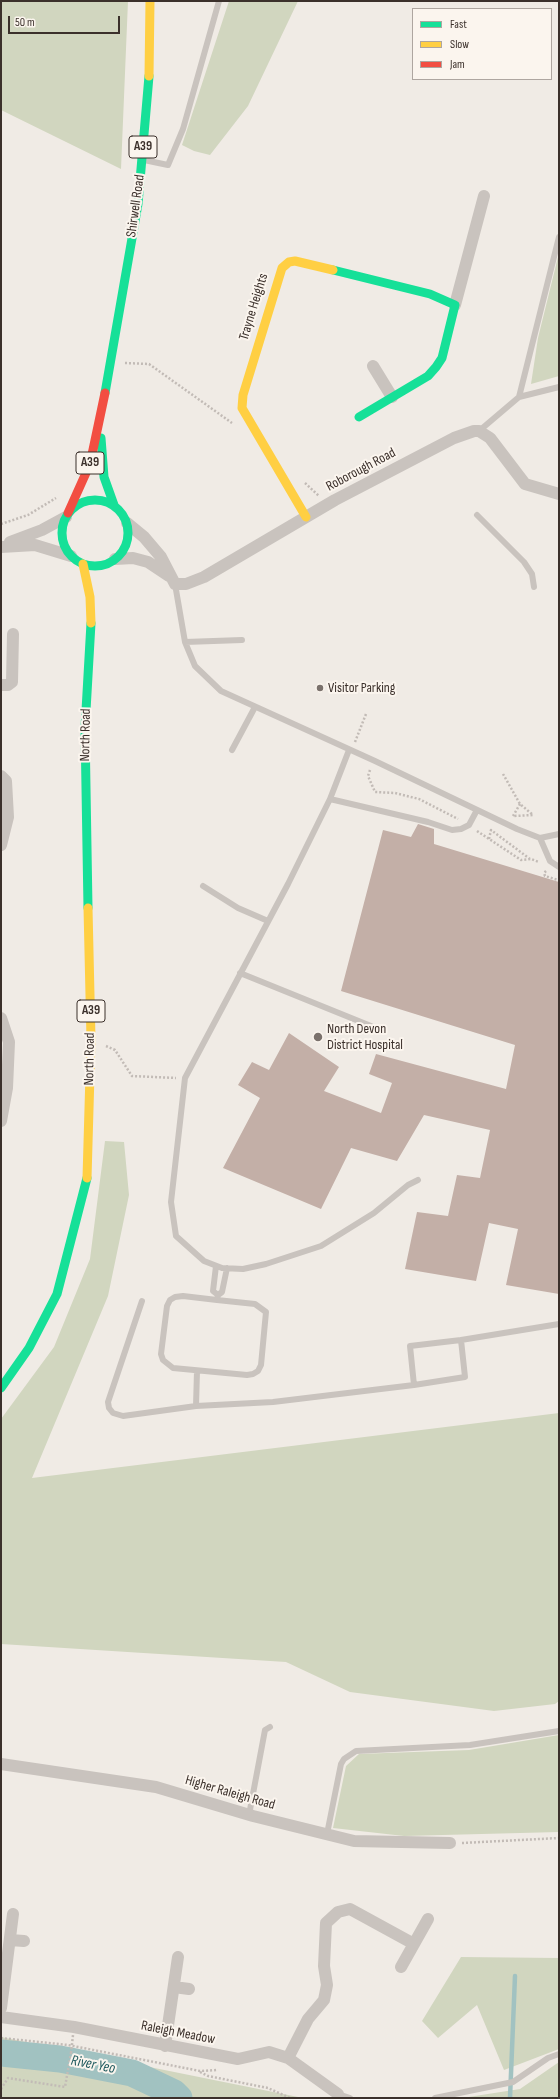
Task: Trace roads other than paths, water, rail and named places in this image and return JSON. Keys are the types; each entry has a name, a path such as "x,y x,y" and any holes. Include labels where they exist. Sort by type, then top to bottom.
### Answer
{"main road":[{"name":"Shirwell Road","path":"67,515 90,464 102,409 138,204 149,72 150,1"},
{"name":"Trayne Heights","path":"306,517 247,420 242,408 244,395 282,268 289,262 295,262 430,294 455,305"},
{"path":"359,416 428,376 436,367 442,358 455,305"},
{"name":"Shirwell Road","path":"102,409 101,435 104,477 114,505"},
{"path":"105,573 126,543 126,523 124,516 114,505 98,500 89,500 77,505 67,515 61,530 66,551 83,564 101,566 112,561"},
{"name":"North Road","path":"1,1388 29,1348 57,1294 87,1182 91,1039 85,728 92,614 83,564"},
{"name":"North Road","path":"92,614 99,588"}],"street":[{"path":"455,305 484,196"},
{"path":"372,366 392,397"},
{"path":"479,431 490,438 525,484 559,494"},
{"name":"Roborough Road","path":"172,580 186,584 204,577 306,517 454,438 469,432 479,431"},
{"path":"1,546 42,530 67,515"},
{"path":"126,523 144,537 161,557 172,580"},
{"path":"1,546 35,545 71,556"},
{"path":"112,561 132,558 148,562 172,580"},
{"path":"1,685 8,685 12,682 14,634"},
{"path":"1,776 6,780 8,817 1,845"},
{"path":"1,1018 10,1042 7,1088 1,1121"},
{"name":"Higher Raleigh Road","path":"1,1764 156,1787 249,1815 354,1840 450,1843"},
{"path":"288,2058 308,2019 324,2000 327,1985 324,1966 326,1924 338,1912 350,1909 414,1944"},
{"path":"1,2008 13,1914"},
{"path":"401,1967 428,1919"},
{"path":"10,1940 24,1941"},
{"path":"165,2046 178,1957"},
{"path":"174,1987 190,1989"},
{"name":"Raleigh Meadow","path":"1,2017 74,2027 165,2046 238,2059 270,2052 288,2058 338,2094"}],"lane":[{"path":"142,159 168,165 183,129 219,1"},
{"path":"519,398 559,237"},
{"path":"479,431 519,398 559,387"},
{"path":"477,515 524,562 532,574 534,587"},
{"path":"172,580 185,642 195,666 221,691 540,838 559,834"},
{"path":"185,642 242,640"},
{"path":"232,750 255,707"},
{"path":"349,750 330,799 268,921 185,1078 171,1202 176,1236 202,1260 216,1266 243,1269 266,1264 319,1247 374,1214 408,1185 418,1180"},
{"path":"330,799 428,822 452,830 461,829 469,825 477,810"},
{"path":"540,838 550,861 559,867"},
{"path":"203,886 238,908 268,921"},
{"path":"240,973 371,1026"},
{"path":"216,1266 213,1291 217,1298"},
{"path":"217,1298 222,1292 226,1268"},
{"path":"175,1297 217,1298 255,1304 266,1312 261,1365 258,1371 247,1376 173,1368 163,1360 161,1354 167,1306 170,1300 175,1297"},
{"path":"142,1301 108,1402 109,1408 114,1413 123,1416 196,1406 273,1402 465,1378 461,1340"},
{"path":"414,1385 410,1346 461,1340 559,1324"},
{"path":"196,1406 197,1370"},
{"path":"249,1815 265,1730 270,1727"},
{"path":"327,1834 341,1764 344,1759 356,1751 470,1745 559,1731"},
{"path":"435,2098 513,2082 548,2058 559,2054"},
{"path":"338,2094 350,2098"}],"waterway":[{"path":"510,2098 515,1976"},
{"name":"River Yeo","path":"1,2053 60,2059 132,2073 174,2093 179,2098"}],"place":[{"name":"Visitor Parking","path":"320,688"},
{"name":"North Devon District Hospital","path":"318,1037"}]}
